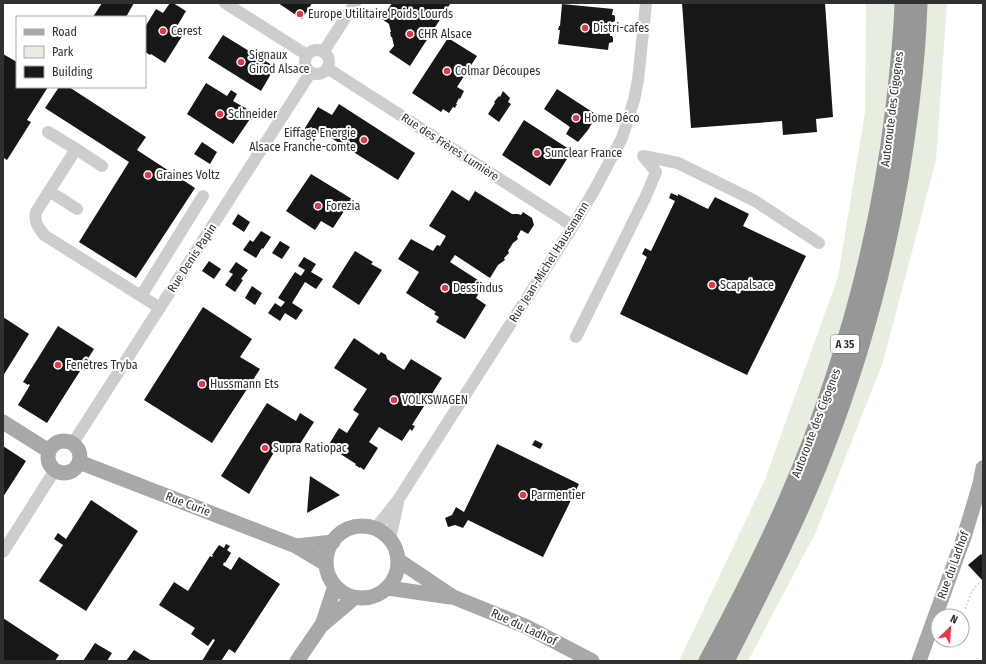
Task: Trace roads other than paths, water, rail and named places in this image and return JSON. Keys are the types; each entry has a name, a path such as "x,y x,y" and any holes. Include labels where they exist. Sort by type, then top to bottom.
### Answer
{"highway":[{"name":"Autoroute des Cigognes","path":"707,661 763,551 786,502 810,443 844,345 871,246 882,189 898,77 903,3"},
{"name":"Autoroute des Cigognes","path":"726,661 801,508 825,450 860,350 888,243 898,193 908,133 914,79 919,3"}],"main road":[{"path":"3,422 49,451"},
{"path":"62,441 73,443 80,452 80,462 75,469 62,473 51,467 48,462 48,456 52,446 56,442 62,441"},
{"name":"Rue Curie","path":"80,462 296,546 326,564"},
{"name":"Rue du Ladhof","path":"919,661 964,537 981,484 983,468"},
{"path":"364,527 375,529 390,539 396,549 398,560 396,575 388,588 372,597 354,598 335,586 329,576 326,564 328,552 333,542 341,533 352,528 364,527"},
{"name":"Rue Curie","path":"296,546 333,542"},
{"name":"Rue du Ladhof","path":"398,560 453,597 525,626 592,661"},
{"path":"322,626 335,586"},
{"name":"Rue du Ladhof","path":"388,588 453,597"},
{"path":"297,661 322,626 354,598"}],"street":[{"path":"225,3 307,55"},
{"path":"324,52 355,3"},
{"name":"Rue Jean-Michel Haussmann","path":"375,529 398,500 573,226 622,138 634,100 638,80 646,3"},
{"path":"319,50 324,52 329,59 329,64 324,72 315,74 307,69 305,60 310,52 319,50"},
{"name":"Rue des Frères Lumière","path":"327,68 573,226"},
{"name":"Rue Denis Papin","path":"73,443 311,72"},
{"path":"48,132 102,166"},
{"path":"76,149 36,212 36,225 44,235 160,308"},
{"path":"576,337 646,196 656,172 643,156 678,163 756,201 819,243"},
{"path":"49,191 77,209"},
{"path":"141,296 203,196"},
{"path":"3,552 55,470"},
{"name":"Rue Jean-Michel Haussmann","path":"390,539 398,500"}],"place":[{"name":"Europe Utilitaire Poids Lourds","path":"300,14"},
{"name":"Distri-cafes","path":"585,28"},
{"name":"Cerest","path":"163,31"},
{"name":"CHR Alsace","path":"410,34"},
{"name":"Signaux Girod Alsace","path":"241,62"},
{"name":"Colmar Découpes","path":"447,71"},
{"name":"Schneider","path":"220,114"},
{"name":"Home Déco","path":"576,118"},
{"name":"Eiffage Energie Alsace Franche-comte","path":"364,140"},
{"name":"Sunclear France","path":"537,153"},
{"name":"Graines Voltz","path":"148,175"},
{"name":"Forezia","path":"318,206"},
{"name":"Scapalsace","path":"712,285"},
{"name":"Dessindus","path":"445,288"},
{"name":"Fenêtres Tryba","path":"58,365"},
{"name":"Hussmann Ets","path":"202,384"},
{"name":"VOLKSWAGEN","path":"394,400"},
{"name":"Supra Ratiopac","path":"265,448"},
{"name":"Parmentier","path":"523,495"}]}
